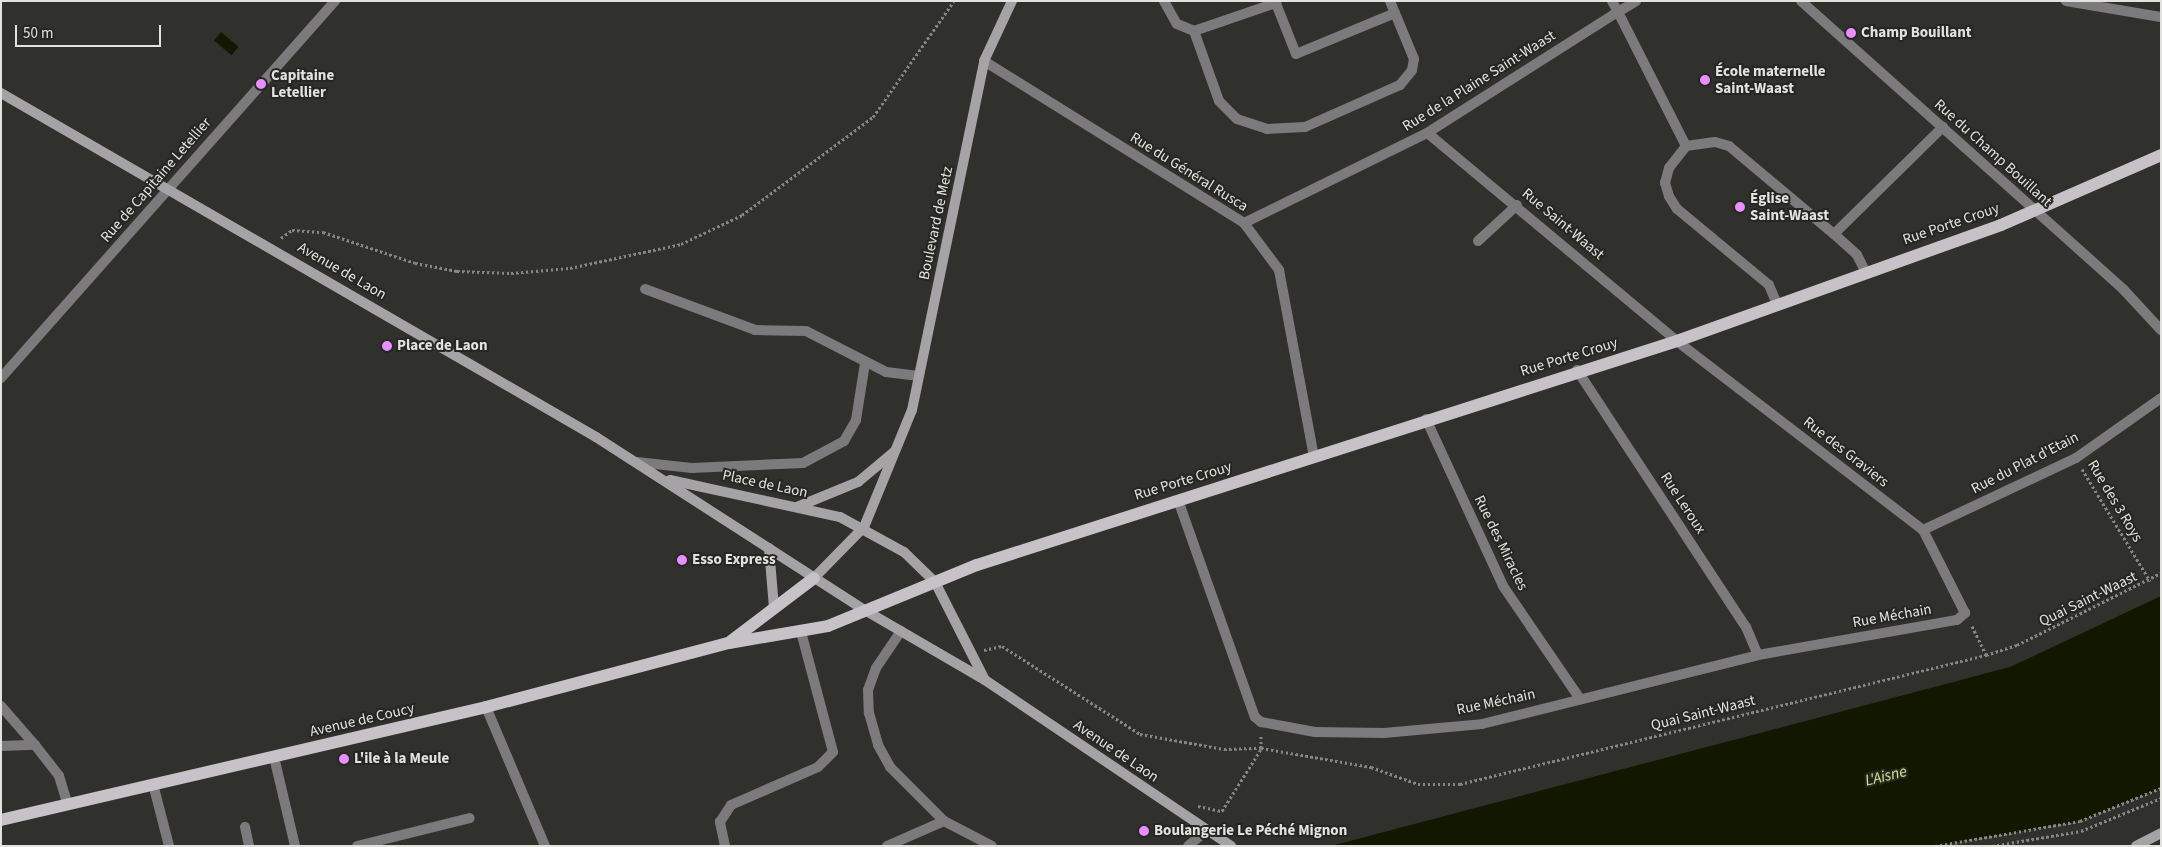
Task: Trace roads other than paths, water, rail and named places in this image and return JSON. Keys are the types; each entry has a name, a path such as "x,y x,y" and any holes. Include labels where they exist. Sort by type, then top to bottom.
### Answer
{"main road":[{"name":"Boulevard de Metz","path":"894,452 912,410 984,60 1012,1"},
{"name":"Avenue de Laon","path":"1,93 271,246 664,479"},
{"name":"Rue Porte Crouy","path":"935,582 977,565 1314,458 1426,419 1577,370 1677,341 1864,271 2001,225 2161,154"},
{"path":"797,508 858,482 894,452"},
{"path":"729,643 814,578 864,527 882,494 894,452"},
{"path":"664,479 868,612 985,680"},
{"name":"Place de Laon","path":"664,479 797,508 864,527 904,552 935,582 985,680"},
{"path":"769,548 774,608"},
{"path":"729,643 802,632 868,612 935,582"},
{"name":"Avenue de Coucy","path":"1,820 486,707 729,643"},
{"name":"Avenue de Laon","path":"985,680 1231,846"},
{"path":"2136,846 2159,834"}],"street":[{"name":"Rue de Capitaine Letellier","path":"1,378 334,1"},
{"path":"1164,1 1177,24 1194,31 1276,2 1296,54 1395,13"},
{"path":"1194,31 1219,101 1237,119 1267,129 1305,126 1400,85 1412,70 1414,58 1390,1"},
{"path":"1612,1 1686,146"},
{"name":"Rue de la Plaine Saint-Waast","path":"1244,223 1427,133 1636,1"},
{"name":"Rue du Champ Bouillant","path":"1801,1 1943,127 2032,210 2123,289 2161,330"},
{"path":"2066,1 2161,17"},
{"name":"Rue du Général Rusca","path":"984,60 1244,223 1279,270 1314,458"},
{"path":"1834,234 1943,127"},
{"name":"Rue Saint-Waast","path":"1427,133 1517,205 1677,341"},
{"path":"1777,304 1769,285 1677,209 1669,196 1665,183 1669,168 1686,146 1715,142 1729,146 1858,256 1864,271"},
{"path":"1478,241 1517,205"},
{"path":"646,289 755,330 806,331 886,372 919,376"},
{"name":"Rue des Graviers","path":"1677,341 1923,530 1965,613"},
{"path":"637,462 692,468 803,463 844,441 852,427 865,362"},
{"name":"Rue Leroux","path":"1577,370 1746,627 1758,656"},
{"name":"Rue du Plat d'Etain","path":"1923,530 2076,458 2161,398"},
{"name":"Rue des Miracles","path":"1426,419 1503,586 1580,698"},
{"name":"Rue Méchain","path":"1178,500 1255,717 1261,722 1314,732 1384,733 1482,724 1580,698 1758,656 1956,620 1965,613"},
{"path":"901,631 876,668 868,690 869,712 890,767 944,821 992,846"},
{"path":"725,846 720,822 731,805 818,767 833,752 802,632"},
{"path":"1,706 59,776 68,805"},
{"path":"486,707 545,846"},
{"path":"1,746 35,745"},
{"path":"274,757 295,846"},
{"path":"153,784 169,846"},
{"path":"357,846 470,818"},
{"path":"887,846 944,821"},
{"path":"245,827 249,846"},
{"path":"1188,846 1207,830"}],"water":[{"path":"221,32 239,47 232,55 214,40"},
{"name":"L'Aisne","path":"2161,596 2161,788 2080,821 1935,846 1331,846 2010,667"}],"place":[{"name":"Champ Bouillant","path":"1851,33"},
{"name":"École maternelle Saint-Waast","path":"1705,80"},
{"name":"Capitaine Letellier","path":"261,84"},
{"name":"Église Saint-Waast","path":"1740,207"},
{"name":"Place de Laon","path":"387,346"},
{"name":"Esso Express","path":"682,560"},
{"name":"L'ile à la Meule","path":"344,759"},
{"name":"Boulangerie Le Péché Mignon","path":"1144,831"}]}
